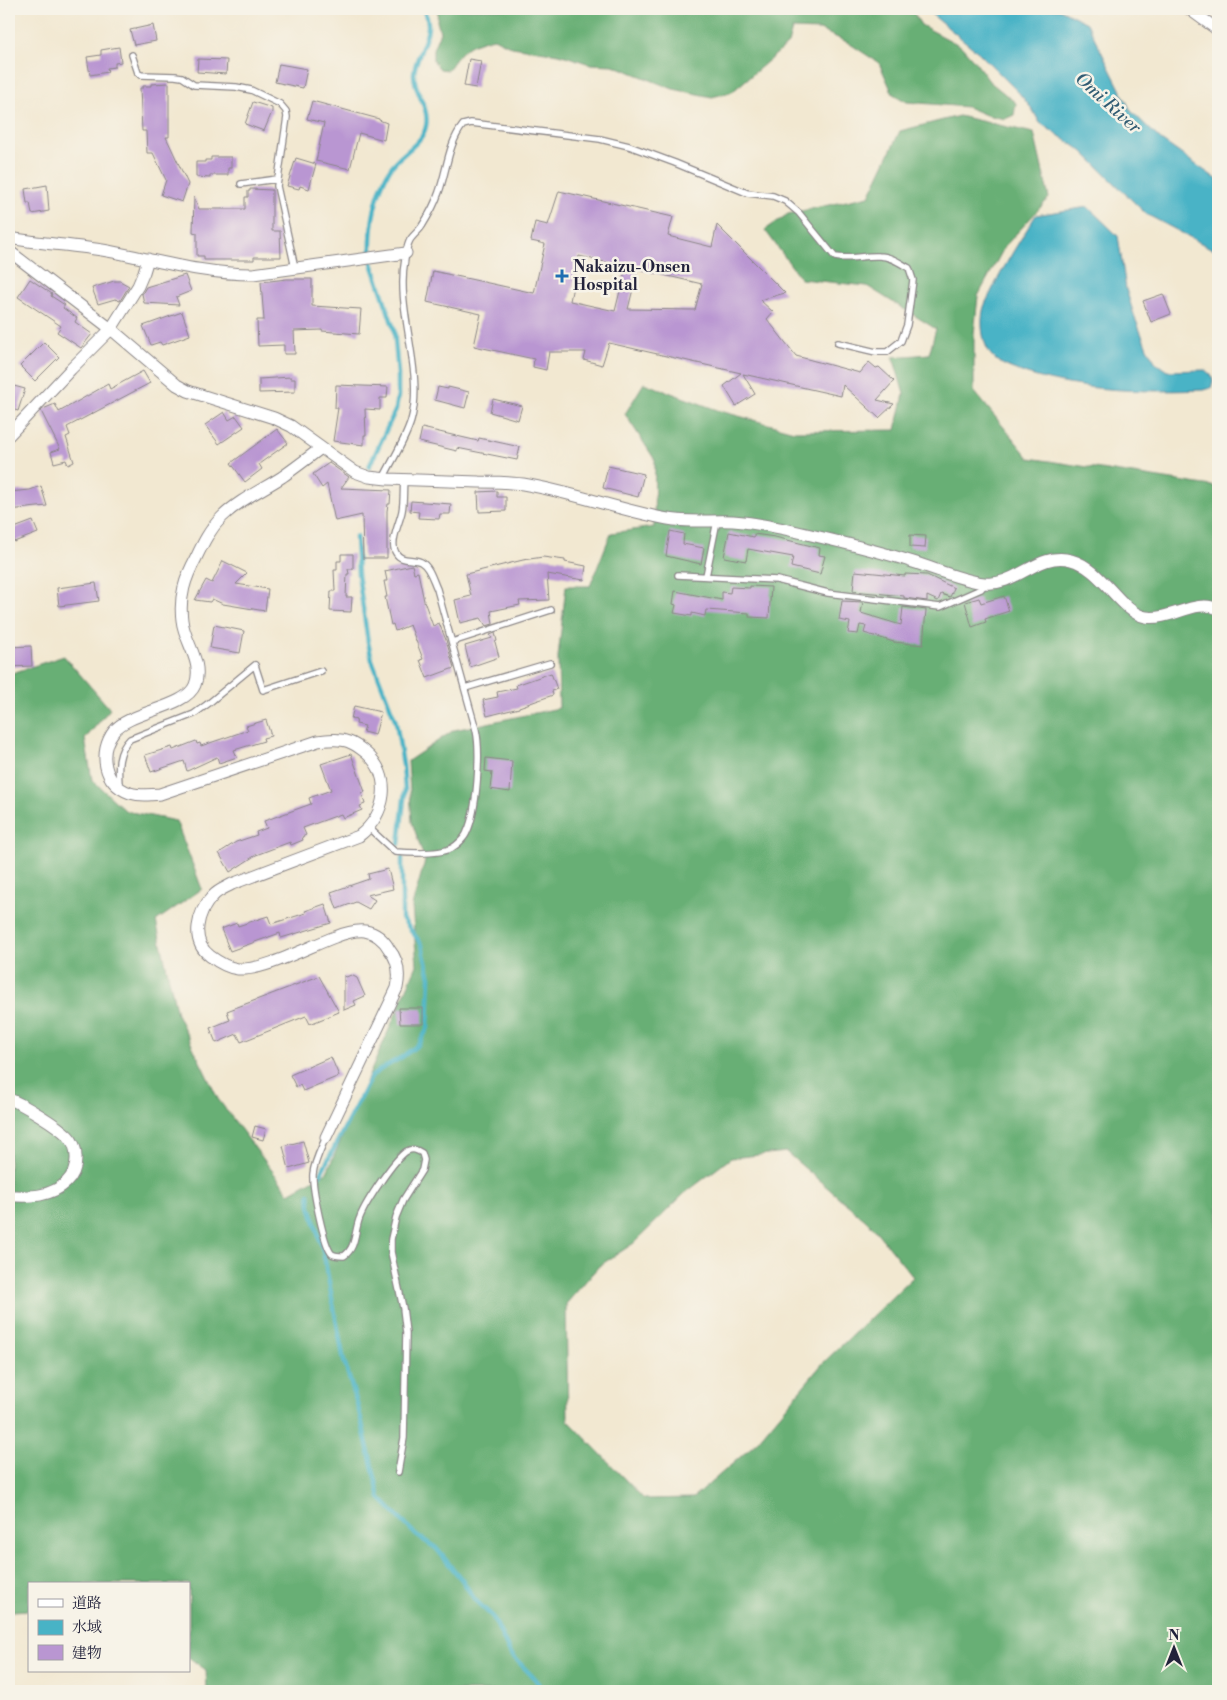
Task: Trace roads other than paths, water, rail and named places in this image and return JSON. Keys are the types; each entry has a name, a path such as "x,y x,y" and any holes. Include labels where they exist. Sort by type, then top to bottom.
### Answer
{"street":[{"path":"1189,9 1218,30"},
{"path":"9,238 40,244 86,247 196,270 227,274 252,274 406,253"},
{"path":"9,251 111,329 177,385 188,391 274,418 291,426 355,472 369,477 520,484 670,519 700,522 733,521 769,526 813,535 986,584 1010,580 1041,563 1058,558 1083,565 1094,573 1122,601 1144,617 1172,615 1202,606 1213,606 1218,609"},
{"path":"9,436 71,368 111,329 138,286 148,259"},
{"path":"322,448 282,477 236,506 208,534 189,572 183,589 181,603 182,621 196,664 197,675 194,686 190,692 178,700 130,720 115,730 107,742 104,751 104,761 109,775 119,787 136,795 160,794 318,741 336,739 348,741 356,745 378,765 381,774 382,806 369,828 359,836 218,891 200,914 197,930 199,942 204,952 217,962 238,969 260,966 319,942 356,931 373,934 381,939 394,954 399,977 396,988 326,1137"},
{"path":"9,1098 68,1136 76,1150 76,1164 73,1176 64,1186 39,1196 9,1196"}],"lane":[{"path":"132,55 138,73 141,75 175,76 182,77 194,85 236,87 251,90 280,104 286,111 277,179 278,195 295,268"},
{"path":"383,479 411,421 414,403 412,364 404,302 403,269 406,253 410,240 421,228 435,205 455,136 463,125 471,123 600,139 629,146 675,162 747,193 774,196 785,201 799,213 835,258 881,256 894,259 909,268 913,280 906,325 901,340 887,352 876,352 838,343"},
{"path":"241,184 277,179"},
{"path":"369,828 395,852 446,850 453,848 467,832 474,801 479,744 437,589 430,572 420,562 407,560 398,556 395,552 394,546 402,509 404,480"},
{"path":"706,576 717,521"},
{"path":"678,575 777,580 828,593 940,607 981,589 986,584"},
{"path":"452,642 551,610"},
{"path":"464,688 550,663"},
{"path":"119,787 120,754 124,745 130,739 194,714 255,665 264,690 321,671"},
{"path":"326,1137 315,1164 313,1174 314,1193 327,1246 332,1254 337,1256 344,1256 352,1248 358,1221 365,1205 395,1163 408,1150 415,1149 422,1153 424,1160 422,1170 403,1200 396,1217 391,1239 391,1252 403,1308 406,1333 404,1438 398,1472"}],"water":[{"name":"Omi River","path":"927,9 1060,9 1087,23 1131,111 1161,140 1218,180 1218,252 1146,214 1082,151 1040,123 1019,93 978,52"},
{"path":"1088,207 1118,236 1126,289 1147,348 1156,363 1167,371 1205,370 1211,375 1213,381 1211,388 1204,390 1137,391 1092,388 1027,374 1003,365 992,356 985,344 982,324 984,308 1002,271 1036,215"}],"waterway":[{"path":"371,251 375,208 385,178 394,164 416,144 426,126 426,113 416,87 414,74 415,66 425,41 428,24 427,16 422,9"},
{"path":"369,467 396,409 398,396 394,329 372,263"},
{"path":"356,537 358,574 368,642 372,660 396,722 403,765 405,790 399,844"},
{"path":"320,1175 371,1077 419,1044 428,1028 430,977 422,945 402,918 402,858"},
{"path":"309,1194 310,1206 323,1251 344,1361 358,1407 380,1498 416,1535 436,1548 462,1580 475,1600 493,1617 510,1653 544,1691"}],"place":[{"name":"Nakaizu-Onsen Hospital","path":"562,276"}]}
